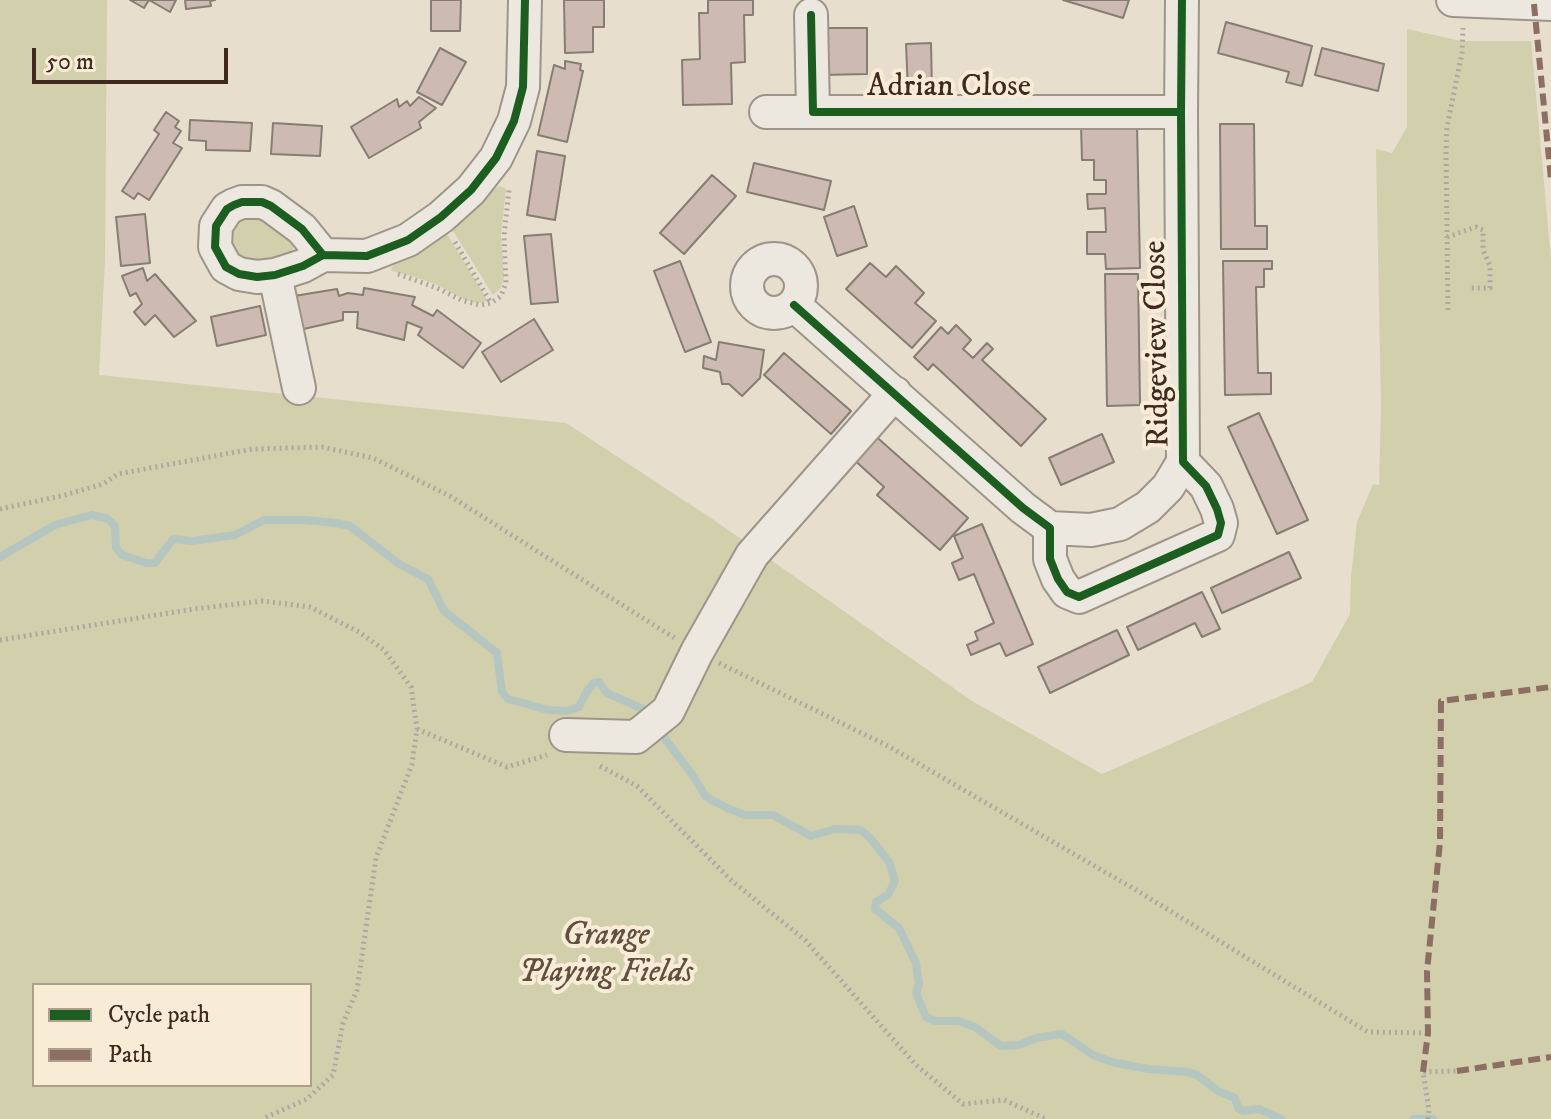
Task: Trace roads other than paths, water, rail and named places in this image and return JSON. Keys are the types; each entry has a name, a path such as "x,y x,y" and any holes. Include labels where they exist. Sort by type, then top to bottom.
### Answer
{"street":[{"path":"323,255 302,229 262,202 242,202 227,209 216,226 215,247 226,267 239,274 257,277 303,266 323,255 367,256 408,240 441,217 471,190 496,158 514,121 523,87 525,0"},
{"name":"Ridgeview Close","path":"1182,0 1183,462 1168,487 1148,507 1120,524 1091,530 1050,528 1050,559 1067,592 1079,597 1218,535 1221,523 1206,486 1183,462"},
{"path":"1458,1 1551,4"},
{"path":"811,15 813,112"},
{"name":"Adrian Close","path":"766,112 1181,112"},
{"path":"275,275 299,388"},
{"path":"794,305 1023,508 1050,528"},
{"path":"560,744 636,737 668,711 697,652 752,555 895,393"}],"waterway":[{"path":"0,557 55,525 92,515 108,519 115,526 116,548 122,555 147,563 155,563 173,539 192,541 235,535 264,520 305,520 350,526 399,564 428,579 444,611 497,653 502,692 508,699 548,710 567,711 579,707 587,691 599,682 607,693 652,713"},
{"path":"658,729 706,797 727,808 745,815 773,815 811,836 835,829 861,830 871,839 889,862 895,881 888,895 876,902 875,909 899,928 916,963 919,984 916,993 926,1017 935,1021 959,1021 975,1027 1001,1046 1019,1045 1036,1038 1062,1034 1093,1055 1112,1062 1197,1075 1218,1091 1235,1098 1238,1108 1243,1111 1259,1109 1281,1119"},
{"path":"1414,1119 1433,1119"}],"park label":[{"name":"Grange Playing Fields","path":"606,956"}]}
